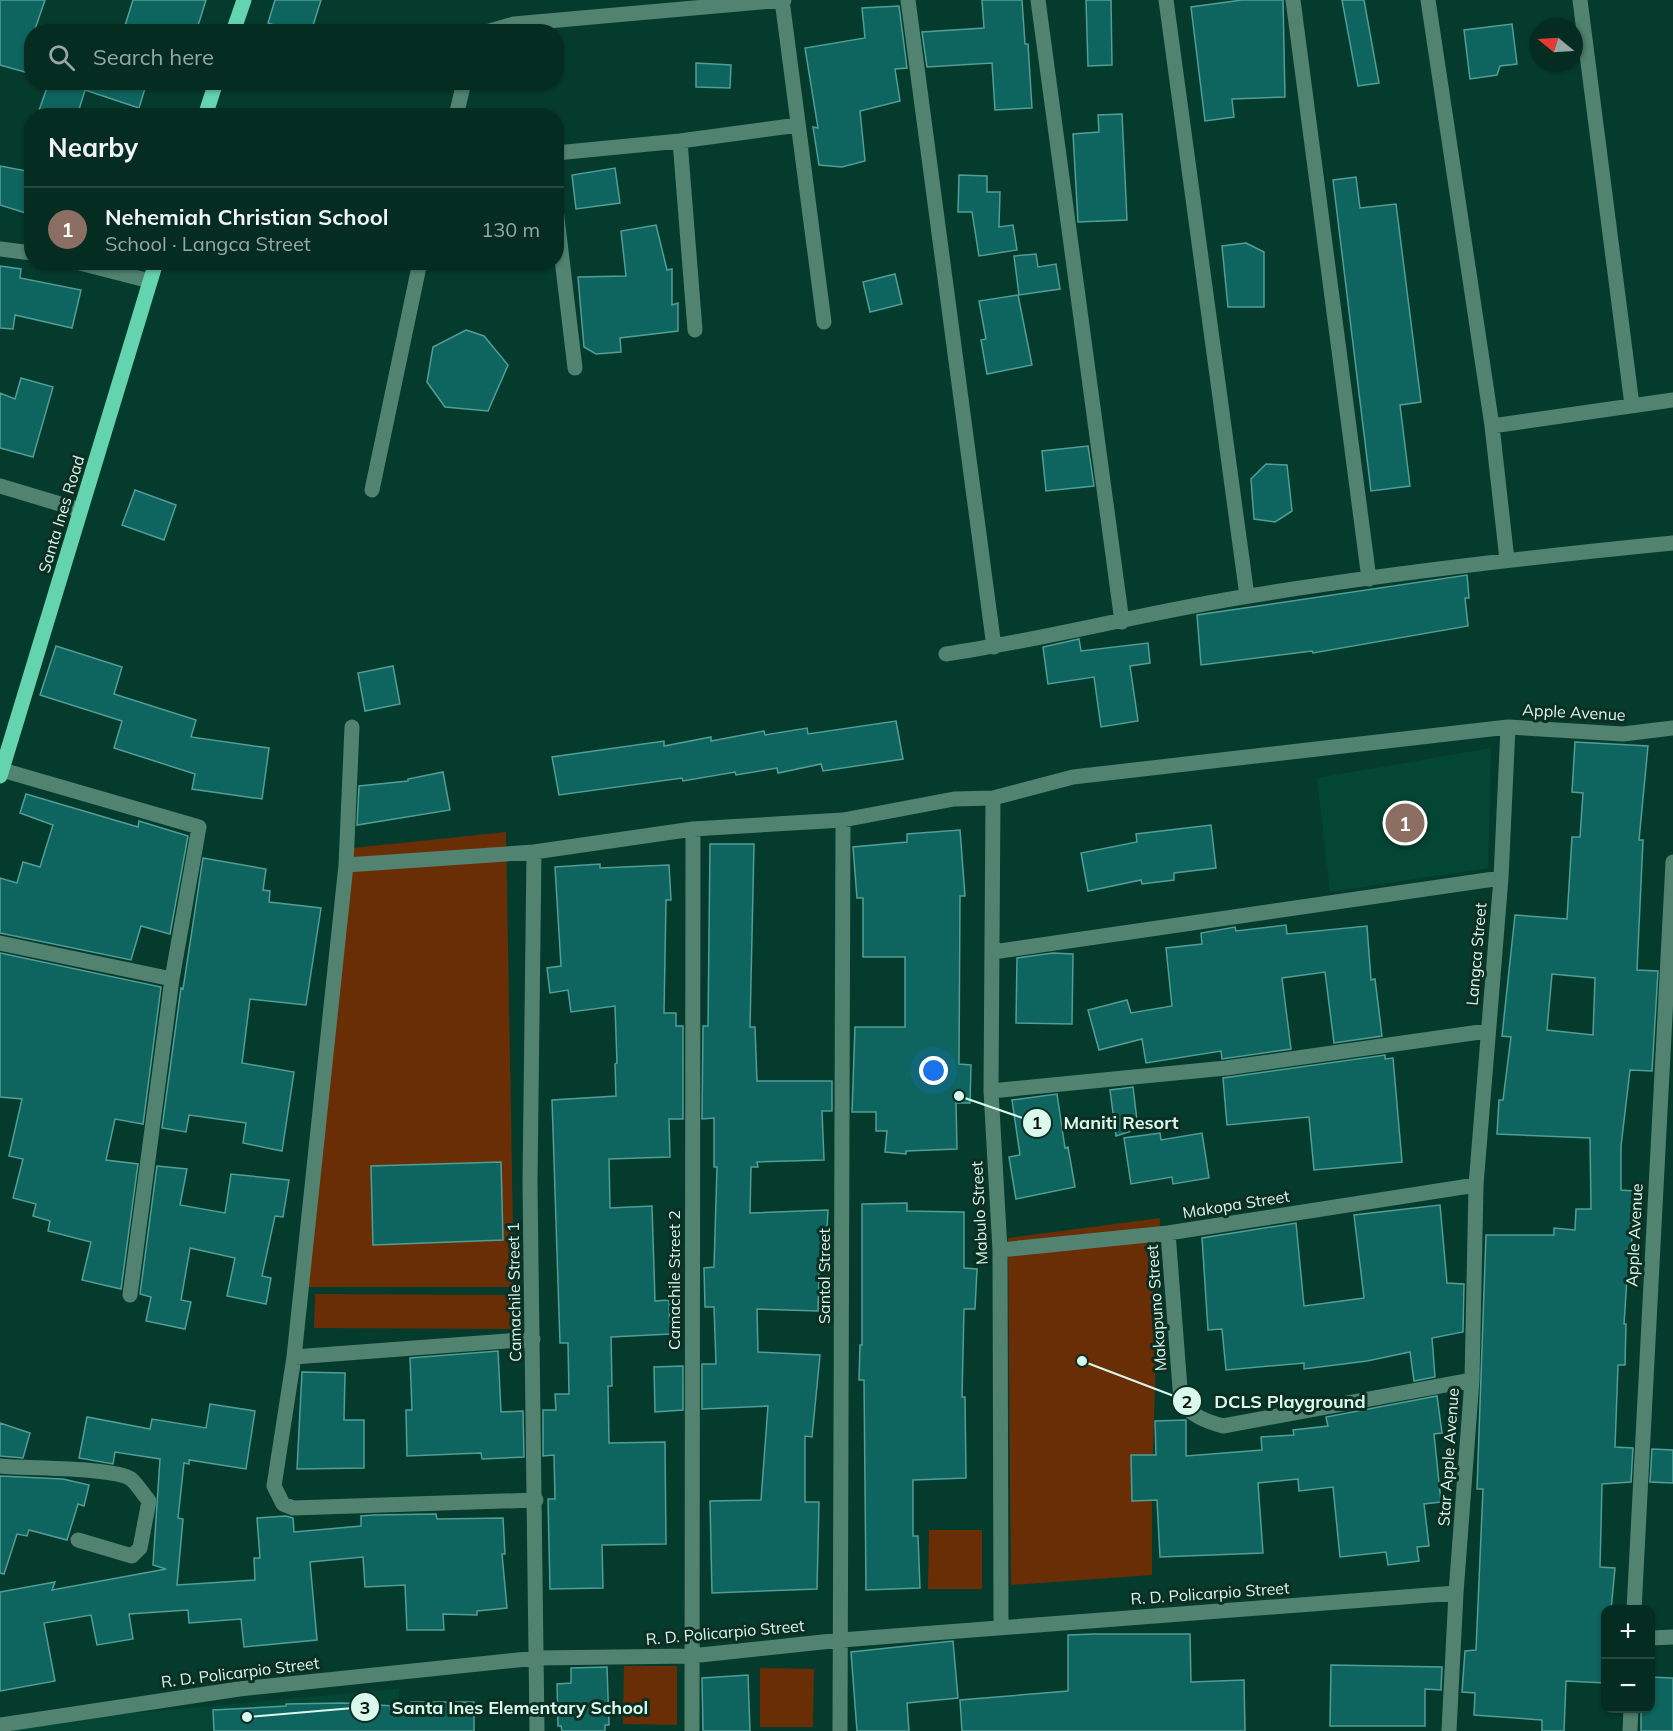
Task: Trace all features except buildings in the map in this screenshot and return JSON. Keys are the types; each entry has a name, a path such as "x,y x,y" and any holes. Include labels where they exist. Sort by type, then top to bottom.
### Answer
{"main road":[{"path":"236,24 244,0"},
{"path":"208,108 213,90"},
{"name":"Santa Ines Road","path":"1,773 153,270"}],"street":[{"path":"514,24 783,0 824,322"},
{"path":"908,0 994,647"},
{"path":"1038,0 1122,622"},
{"path":"1166,0 1247,596"},
{"path":"1293,0 1369,579"},
{"path":"1428,0 1492,426 1507,560"},
{"path":"1580,0 1632,405"},
{"path":"458,108 462,90"},
{"path":"564,152 680,141 798,125"},
{"path":"680,141 695,330"},
{"path":"0,249 24,253"},
{"path":"107,270 150,281"},
{"path":"372,490 413,270"},
{"path":"563,270 575,368"},
{"path":"1492,426 1673,400"},
{"path":"0,486 80,510"},
{"path":"946,654 994,647 1247,596 1507,560 1673,543"},
{"path":"352,727 346,865 294,1357 274,1486 283,1504 293,1508 536,1500"},
{"name":"Apple Avenue","path":"346,865 534,852 693,829 843,820 954,800 993,798 1073,777 1508,727 1623,734 1673,728"},
{"name":"Langca Street","path":"1476,1185 1501,878 1508,727"},
{"path":"1,773 199,827 172,979 130,1295"},
{"name":"Mabulo Street","path":"993,798 991,1091 1000,1250 1001,1627"},
{"name":"Santol Street","path":"840,1731 843,820"},
{"name":"Camachile Street 2","path":"692,1731 693,829"},
{"name":"Camachile Street 1","path":"534,852 530,1184 536,1500 537,1731"},
{"name":"Apple Avenue","path":"1634,1605 1673,862"},
{"path":"993,952 1501,878"},
{"path":"0,943 172,979"},
{"path":"991,1091 1226,1068 1487,1031"},
{"name":"Makopa Street","path":"1000,1250 1168,1233 1476,1185"},
{"name":"Star Apple Avenue","path":"1449,1731 1456,1593 1472,1380 1476,1185"},
{"name":"Makapuno Street","path":"1168,1233 1181,1401 1190,1412 1205,1421 1223,1426 1472,1380"},
{"path":"294,1357 533,1340"},
{"path":"0,1466 29,1470 104,1470 130,1478 149,1501 140,1548 132,1556 78,1540"},
{"name":"R. D. Policarpio Street","path":"0,1725 239,1689 537,1658 691,1656 841,1640 1456,1593"},
{"path":"1655,1638 1673,1637"},
{"path":"1630,1731 1631,1713"}],"shaded area":[{"path":"1491,748 1488,868 1330,892 1317,778"},
{"path":"506,832 514,1287 307,1287 353,848"},
{"path":"1160,1218 1152,1484 1152,1575 1011,1585 1008,1238"},
{"path":"315,1294 512,1295 511,1329 314,1328"},
{"path":"929,1530 982,1530 982,1589 928,1589"},
{"path":"624,1666 677,1666 677,1725 623,1724"},
{"path":"760,1668 814,1669 813,1727 760,1727"},
{"path":"399,1689 398,1731 1,1731 1,1725"}],"place":[{"name":"Nehemiah Christian School","path":"1405,823"},
{"name":"Maniti Resort","path":"959,1096"},
{"name":"DCLS Playground","path":"1082,1361"},
{"name":"Santa Ines Elementary School","path":"247,1717"}]}
